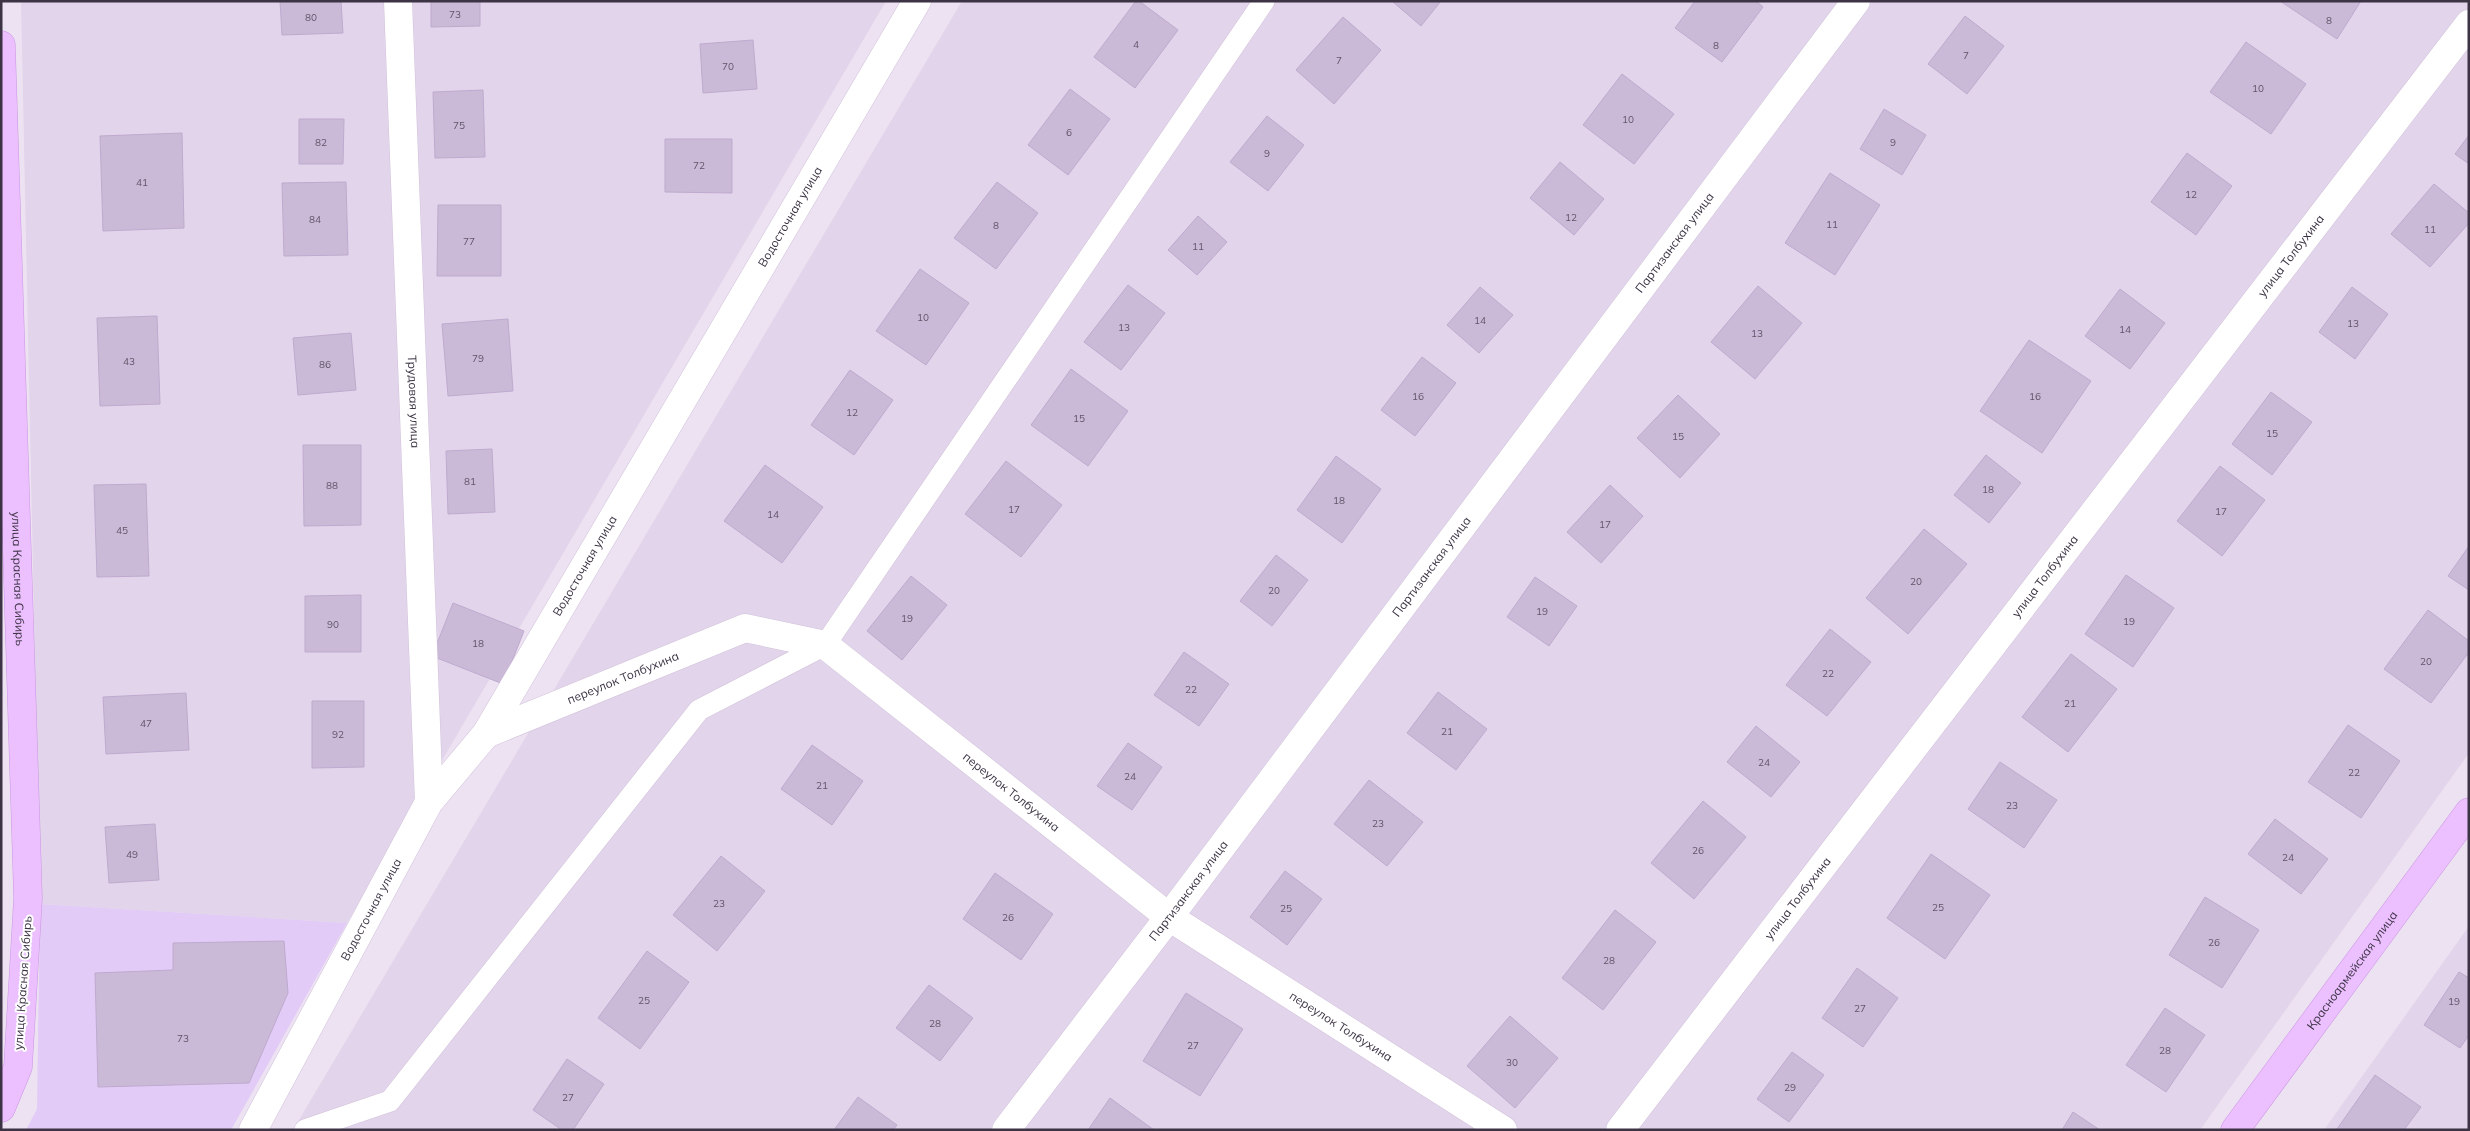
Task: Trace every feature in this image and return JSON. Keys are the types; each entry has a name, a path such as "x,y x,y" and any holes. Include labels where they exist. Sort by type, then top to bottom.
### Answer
{"main road":[{"name":"улица Красная Сибирь","path":"1,45 28,898 18,1068 1,1108"},
{"name":"Красноармейская улица","path":"2235,1130 2469,812"}],"street":[{"name":"Трудовая улица","path":"398,1 430,802"},
{"name":"Водосточная улица","path":"254,1130 430,802 486,734 916,1"},
{"name":"Партизанская улица","path":"1006,1130 1169,917 1856,1"},
{"name":"улица Толбухина","path":"1620,1130 2469,24"},
{"name":"переулок Толбухина","path":"486,734 745,628 826,645 1169,917 1503,1130"}],"lane":[{"path":"305,1130 390,1101 699,710 826,645 1264,1"}],"shaded area":[{"path":"21,1 886,1 347,923 40,904"},
{"path":"962,1 2469,1 2469,753 2200,1130 293,1130"},
{"path":"40,904 347,923 231,1130 26,1130 37,1109"},
{"path":"2469,926 2469,1130 2324,1130"}],"building":[{"path":"280,1 341,1 343,33 282,35"},
{"path":"431,1 480,1 480,26 431,27"},
{"path":"1136,1 1139,1 1178,30 1135,88 1094,57"},
{"path":"1392,1 1441,1 1421,26"},
{"path":"1695,1 1756,1 1763,7 1722,62 1675,28"},
{"path":"2280,1 2361,1 2337,39"},
{"path":"1965,16 2004,46 1967,94 1928,64"},
{"path":"1343,17 1381,50 1334,104 1296,70"},
{"path":"753,40 757,89 703,93 700,44"},
{"path":"2246,42 2306,84 2271,134 2210,92"},
{"path":"1622,74 1674,114 1634,164 1583,125"},
{"path":"1070,89 1110,119 1068,175 1028,145"},
{"path":"483,90 485,157 435,158 433,92"},
{"path":"1884,109 1926,135 1902,175 1860,149"},
{"path":"1267,116 1304,145 1268,191 1230,162"},
{"path":"299,119 344,119 343,164 299,164"},
{"path":"182,133 184,228 103,231 100,136"},
{"path":"2469,135 2469,164 2455,154"},
{"path":"665,139 732,139 732,193 665,192"},
{"path":"2187,153 2232,186 2196,235 2151,202"},
{"path":"1560,162 1604,199 1574,235 1530,198"},
{"path":"1830,173 1880,205 1835,275 1785,243"},
{"path":"346,182 348,255 284,256 282,183"},
{"path":"997,182 1038,213 996,269 954,238"},
{"path":"2434,184 2469,213 2469,223 2430,267 2391,234"},
{"path":"438,205 501,205 501,276 437,276"},
{"path":"1198,216 1227,242 1197,275 1168,250"},
{"path":"920,269 969,303 926,365 876,331"},
{"path":"1128,285 1165,313 1121,370 1084,342"},
{"path":"1758,286 1802,323 1755,379 1711,342"},
{"path":"1480,287 1513,315 1479,353 1447,325"},
{"path":"2352,287 2388,314 2355,359 2319,332"},
{"path":"2120,289 2165,323 2130,369 2085,336"},
{"path":"157,316 160,404 100,406 97,318"},
{"path":"508,319 513,391 448,396 442,324"},
{"path":"351,333 356,390 298,395 293,338"},
{"path":"2029,340 2091,381 2042,453 1980,411"},
{"path":"1422,357 1456,383 1415,436 1381,410"},
{"path":"1071,369 1128,411 1088,466 1031,425"},
{"path":"850,370 893,400 854,455 811,425"},
{"path":"2271,392 2312,422 2272,475 2232,444"},
{"path":"1678,395 1720,434 1680,478 1637,438"},
{"path":"303,445 361,445 361,525 304,526"},
{"path":"492,449 495,512 448,514 446,451"},
{"path":"1986,455 2021,483 1989,523 1954,495"},
{"path":"1336,456 1381,489 1342,543 1297,510"},
{"path":"1006,461 1062,505 1021,557 965,514"},
{"path":"765,465 823,507 782,563 724,521"},
{"path":"2220,466 2265,500 2222,556 2177,521"},
{"path":"146,484 149,576 97,577 94,485"},
{"path":"1610,485 1643,516 1601,563 1567,532"},
{"path":"1924,529 1967,564 1908,634 1866,598"},
{"path":"2469,546 2469,590 2448,576"},
{"path":"1276,555 1308,580 1272,626 1240,601"},
{"path":"2126,575 2174,608 2133,667 2085,634"},
{"path":"911,576 947,605 902,660 867,631"},
{"path":"1535,577 1577,606 1549,646 1507,617"},
{"path":"361,595 361,652 305,652 305,596"},
{"path":"453,603 524,631 503,684 432,656"},
{"path":"2428,610 2469,641 2469,652 2431,703 2384,669"},
{"path":"1830,629 1871,662 1827,716 1786,685"},
{"path":"1184,652 1229,684 1199,726 1154,695"},
{"path":"2071,654 2117,689 2068,752 2022,717"},
{"path":"1438,692 1487,729 1456,770 1407,733"},
{"path":"186,693 189,750 106,754 103,697"},
{"path":"312,701 364,701 364,767 312,768"},
{"path":"2348,725 2400,761 2361,818 2308,782"},
{"path":"1756,726 1800,762 1771,797 1727,762"},
{"path":"1128,743 1162,767 1132,810 1097,786"},
{"path":"812,745 863,781 832,825 781,789"},
{"path":"2000,762 2057,800 2024,848 1968,809"},
{"path":"1369,780 1423,822 1387,866 1334,824"},
{"path":"1703,801 1746,837 1694,899 1651,863"},
{"path":"2275,819 2328,859 2301,894 2248,854"},
{"path":"155,824 159,880 109,883 105,827"},
{"path":"1931,854 1990,895 1945,959 1887,918"},
{"path":"721,856 765,891 717,951 673,915"},
{"path":"1285,871 1322,899 1287,945 1250,917"},
{"path":"995,873 1053,914 1021,960 963,919"},
{"path":"2205,897 2259,930 2222,988 2169,955"},
{"path":"1615,910 1656,942 1603,1010 1562,978"},
{"path":"284,941 288,993 249,1083 98,1087 95,973 173,970 173,943"},
{"path":"647,951 689,982 640,1049 598,1018"},
{"path":"1857,968 1898,998 1863,1047 1822,1018"},
{"path":"2459,972 2469,978 2469,1035 2460,1048 2424,1025"},
{"path":"929,985 973,1018 940,1061 896,1028"},
{"path":"1186,993 1243,1029 1200,1096 1143,1061"},
{"path":"2165,1008 2205,1035 2166,1092 2126,1065"},
{"path":"1510,1016 1558,1058 1515,1108 1467,1066"},
{"path":"1792,1052 1824,1075 1789,1122 1757,1099"},
{"path":"567,1059 604,1084 573,1130 562,1130 533,1110"},
{"path":"2375,1075 2421,1107 2404,1130 2338,1130 2337,1129"},
{"path":"858,1097 897,1125 893,1130 834,1130"},
{"path":"1110,1098 1154,1130 1088,1130"},
{"path":"2073,1112 2100,1130 2062,1130"}]}
